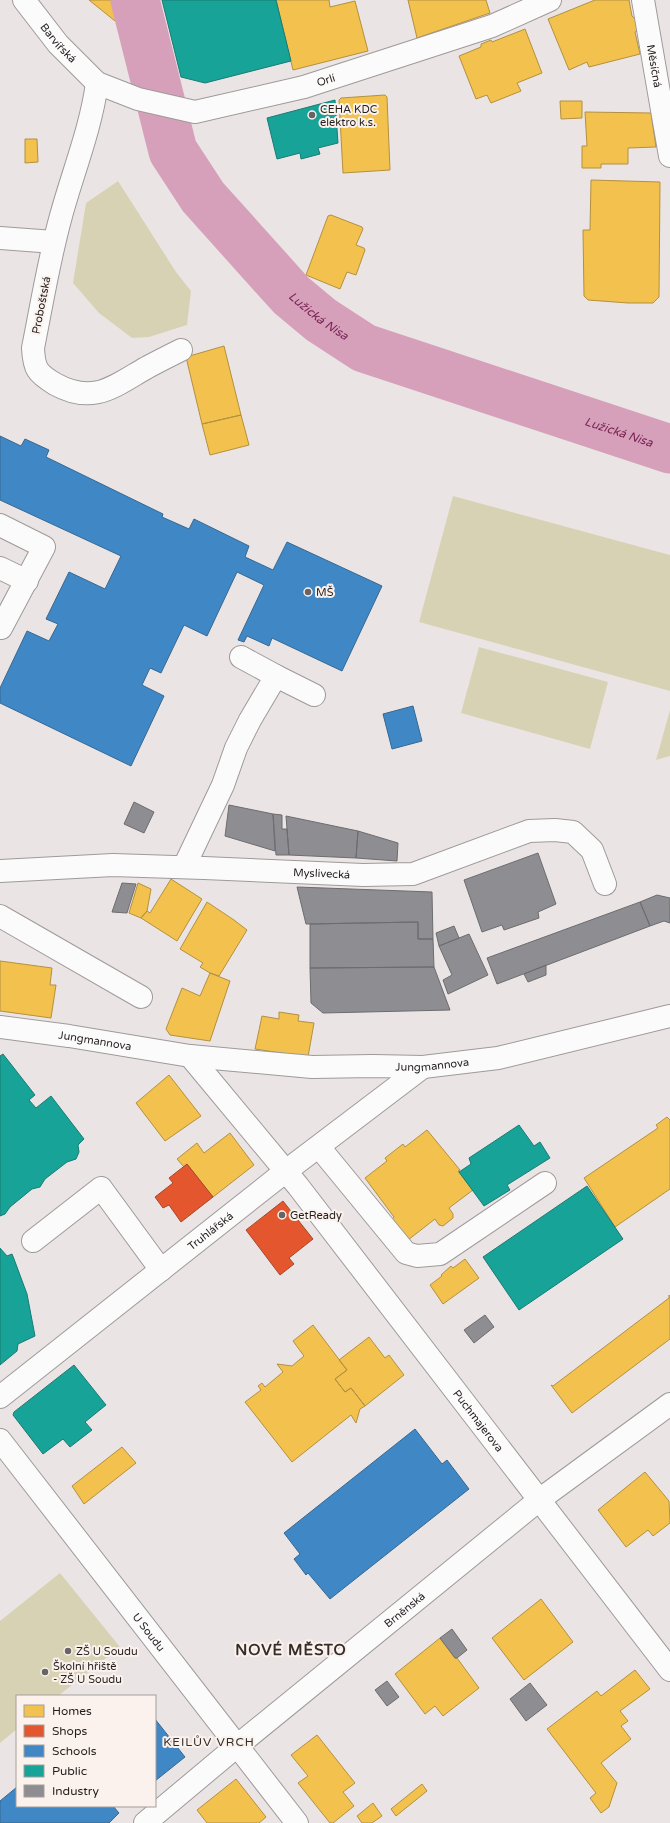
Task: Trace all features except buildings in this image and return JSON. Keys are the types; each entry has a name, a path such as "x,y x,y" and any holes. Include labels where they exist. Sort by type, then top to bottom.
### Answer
{"street":[{"name":"Barvířská","path":"24,0 58,44 97,83"},
{"name":"Orlí","path":"97,83 138,99 195,112 304,87 492,26 550,0"},
{"name":"Měsíčná","path":"643,0 670,156"},
{"name":"Proboštská","path":"97,83 93,112 74,171 54,242 33,348 34,364 41,376 58,385 83,394 107,391 147,367 181,350"},
{"path":"0,238 54,242"},
{"path":"0,525 44,547 28,581 1,628 0,627"},
{"path":"0,568 28,581"},
{"path":"240,657 314,695"},
{"path":"184,867 222,785 236,748 250,720 276,676"},
{"name":"Myslivecká","path":"0,871 112,865 363,875 413,874 529,831 555,830 573,832 592,850 605,884"},
{"path":"0,916 141,997"},
{"name":"Jungmannova","path":"0,1027 70,1036 190,1056 312,1067 423,1067 498,1058 670,1016"},
{"path":"190,1056 286,1171"},
{"name":"Truhlářská","path":"0,1397 286,1171 423,1067"},
{"path":"318,1147 406,1253 417,1256 440,1254 545,1183"},
{"name":"Puchmajerova","path":"286,1171 670,1670"},
{"path":"32,1241 101,1188 161,1270"},
{"name":"Brněnská","path":"145,1823 237,1746 539,1500 670,1404"},
{"name":"U Soudu","path":"0,1440 297,1823"}],"shaded area":[{"path":"118,181 176,272 191,291 187,325 149,337 132,338 99,313 73,283 86,203"},
{"path":"453,496 670,555 670,691 419,622"},
{"path":"479,647 608,682 590,749 461,713"},
{"path":"670,710 670,756 656,760"},
{"name":"Školní hřiště - ZŠ U Soudu","path":"60,1573 120,1647 59,1695 16,1695 16,1730 0,1743 0,1621"}],"waterway":[{"name":"Lužická Nisa","path":"135,0 173,151 203,197 291,295 321,320 364,348 670,449"}],"place":[{"name":"CEHA KDC elektro k.s.","path":"312,115"},
{"name":"MŠ","path":"308,592"},
{"name":"GetReady","path":"282,1215"},
{"name":"ZŠ U Soudu","path":"68,1651"},
{"name":"Školní hřiště - ZŠ U Soudu","path":"45,1672"}],"district":[{"name":"NOVÉ MĚSTO","path":"291,1650"},
{"name":"KEILŮV VRCH","path":"209,1742"}]}
